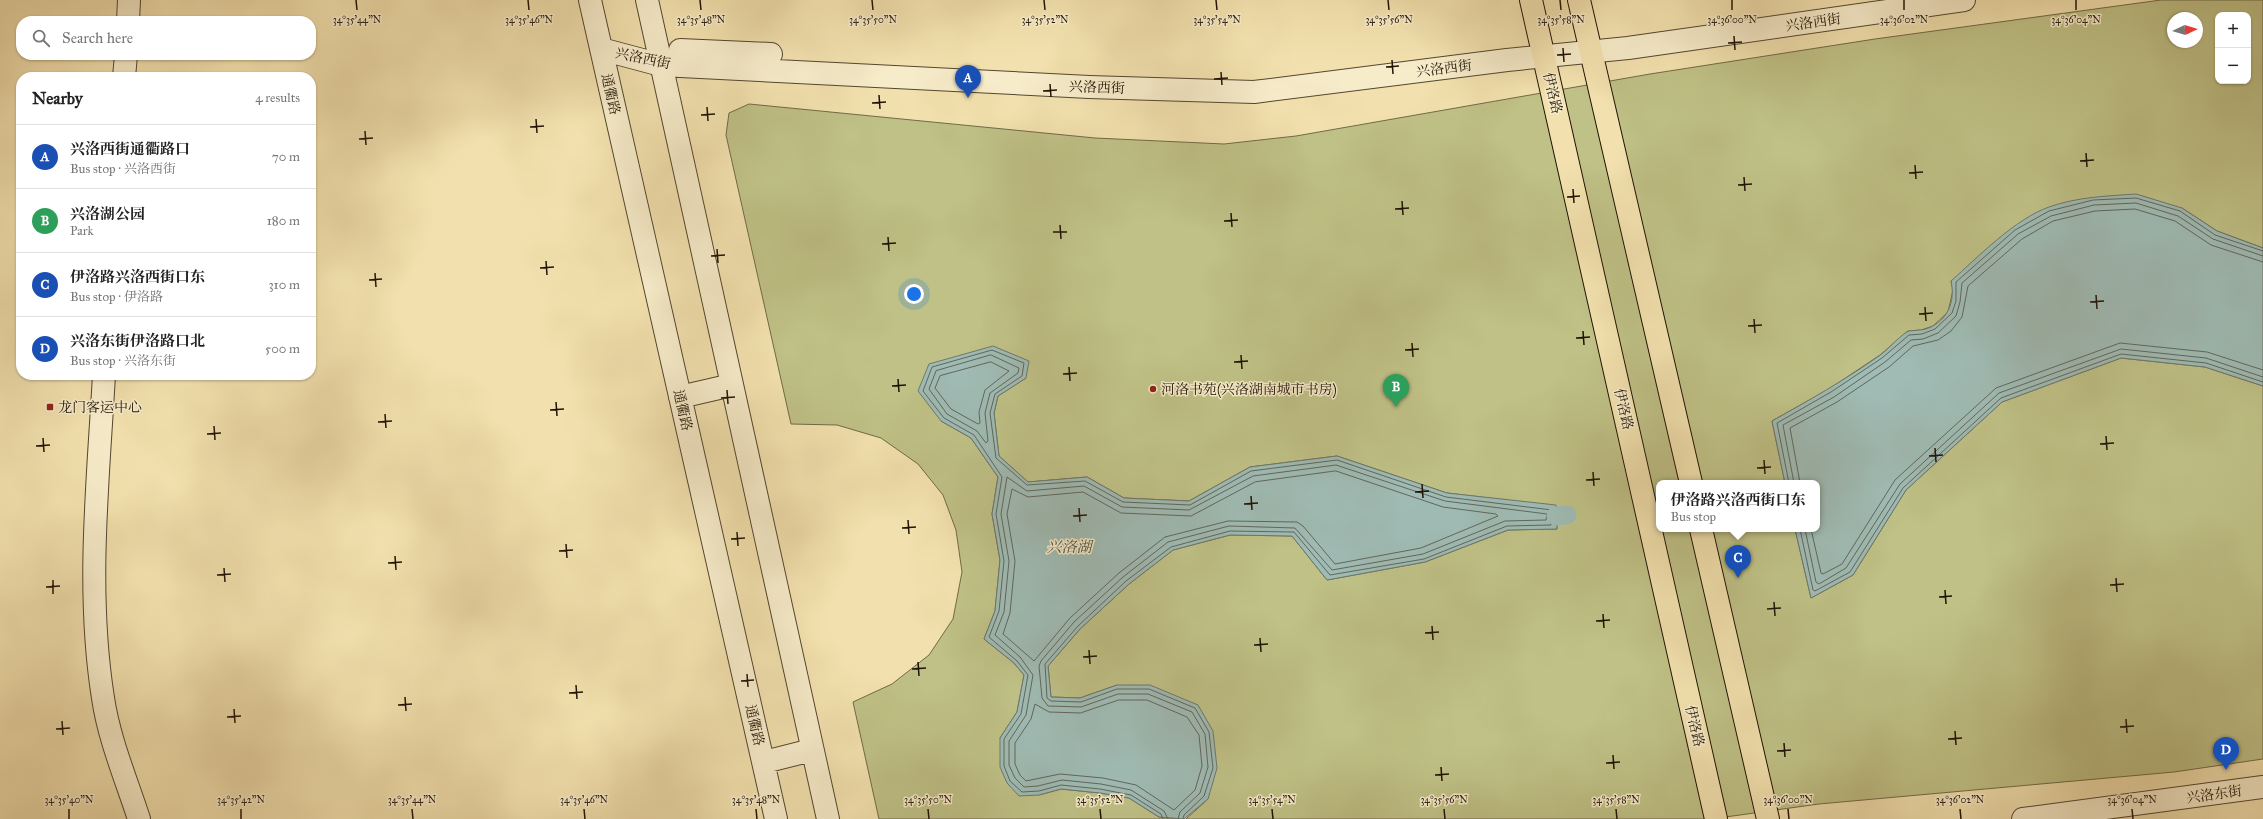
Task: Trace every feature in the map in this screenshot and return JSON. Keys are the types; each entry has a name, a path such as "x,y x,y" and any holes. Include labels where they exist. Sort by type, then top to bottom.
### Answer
{"main road":[{"name":"伊洛路","path":"1531,0 1716,819"},
{"path":"1579,0 1690,480"},
{"path":"1702,532 1768,819"}],"street":[{"path":"128,16 129,0"},
{"name":"通衢路","path":"590,0 776,819"},
{"path":"647,0 828,819"},
{"name":"兴洛西街","path":"1589,45 1856,0"},
{"name":"兴洛西街","path":"601,48 660,57 1253,77 1543,50 1964,0"},
{"path":"124,72 126,60"},
{"path":"104,380 94,564 96,639 103,699 116,750 139,819"},
{"path":"680,397 732,385"},
{"path":"764,762 812,750"},
{"name":"兴洛东街","path":"2023,819 2263,787"},
{"name":"兴洛东街","path":"2132,819 2263,801"}],"green space":[{"path":"2161,0 2263,0 2263,248 2217,231 2182,208 1951,281 1953,290 1948,312 1933,326 1921,330 1908,331 1880,355 1829,389 1772,421 1784,480 1656,480 1656,532 1796,532 1811,598 1853,575 1906,490 2002,402 2121,358 2205,367 2263,386 2263,759 2174,772 1819,804 1711,819 1186,819 1208,799 1117,685 1080,698 1051,697 1048,666 1080,629 1129,584 1173,550 1230,535 1292,536 1327,580 1425,562 1508,530 1557,529 1556,506 1447,493 1337,456 1250,467 1189,501 1124,498 1087,477 1028,482 999,456 994,413 998,396 1026,378 941,421 971,438 998,477 992,514 1000,560 995,611 984,639 1014,663 1024,675 1017,712 1000,738 1039,795 1061,789 1100,793 1129,798 1159,817 1184,819 879,819 853,702 892,684 929,655 953,619 962,572 956,530 943,495 918,464 881,438 837,425 791,424 726,135 729,113 749,104 1095,138 1224,144 1296,136 1650,74 1875,39"}],"water":[{"path":"2136,194 2182,208 2217,231 2263,248 2263,386 2205,367 2121,358 2002,402 1906,490 1853,575 1811,598 1796,532 1820,532 1820,480 1784,480 1772,421 1866,365 1883,353 1907,332 1926,329 1938,323 1946,314 1950,305 1952,296 1951,281 2010,229 2023,220 2049,207 2070,201"},
{"name":"兴洛湖","path":"993,346 1029,361 1026,378 998,396 994,413 999,456 1028,482 1087,477 1124,498 1189,501 1250,467 1337,456 1447,493 1556,505 1557,529 1508,530 1425,562 1327,580 1292,536 1230,535 1173,550 1129,584 1080,629 1048,666 1051,697 1080,698 1117,685 1150,685 1198,705 1213,731 1217,768 1208,799 1184,819 1159,817 1129,798 1100,793 1061,789 1039,795 1019,796 1007,783 1000,767 1000,738 1017,712 1024,675 1014,663 984,639 995,611 1000,560 992,514 998,477 971,438 941,421 918,391 929,364"}],"waterway":[{"path":"1556,516 1567,515"}],"place":[{"name":"兴洛西街通衢路口","path":"968,98"},
{"name":"河洛书苑(兴洛湖南城市书房)","path":"1153,389"},
{"name":"龙门客运中心","path":"50,407"},
{"name":"兴洛湖公园","path":"1396,407"},
{"name":"伊洛路兴洛西街口东","path":"1738,578"},
{"name":"兴洛东街伊洛路口北","path":"2226,770"}]}
